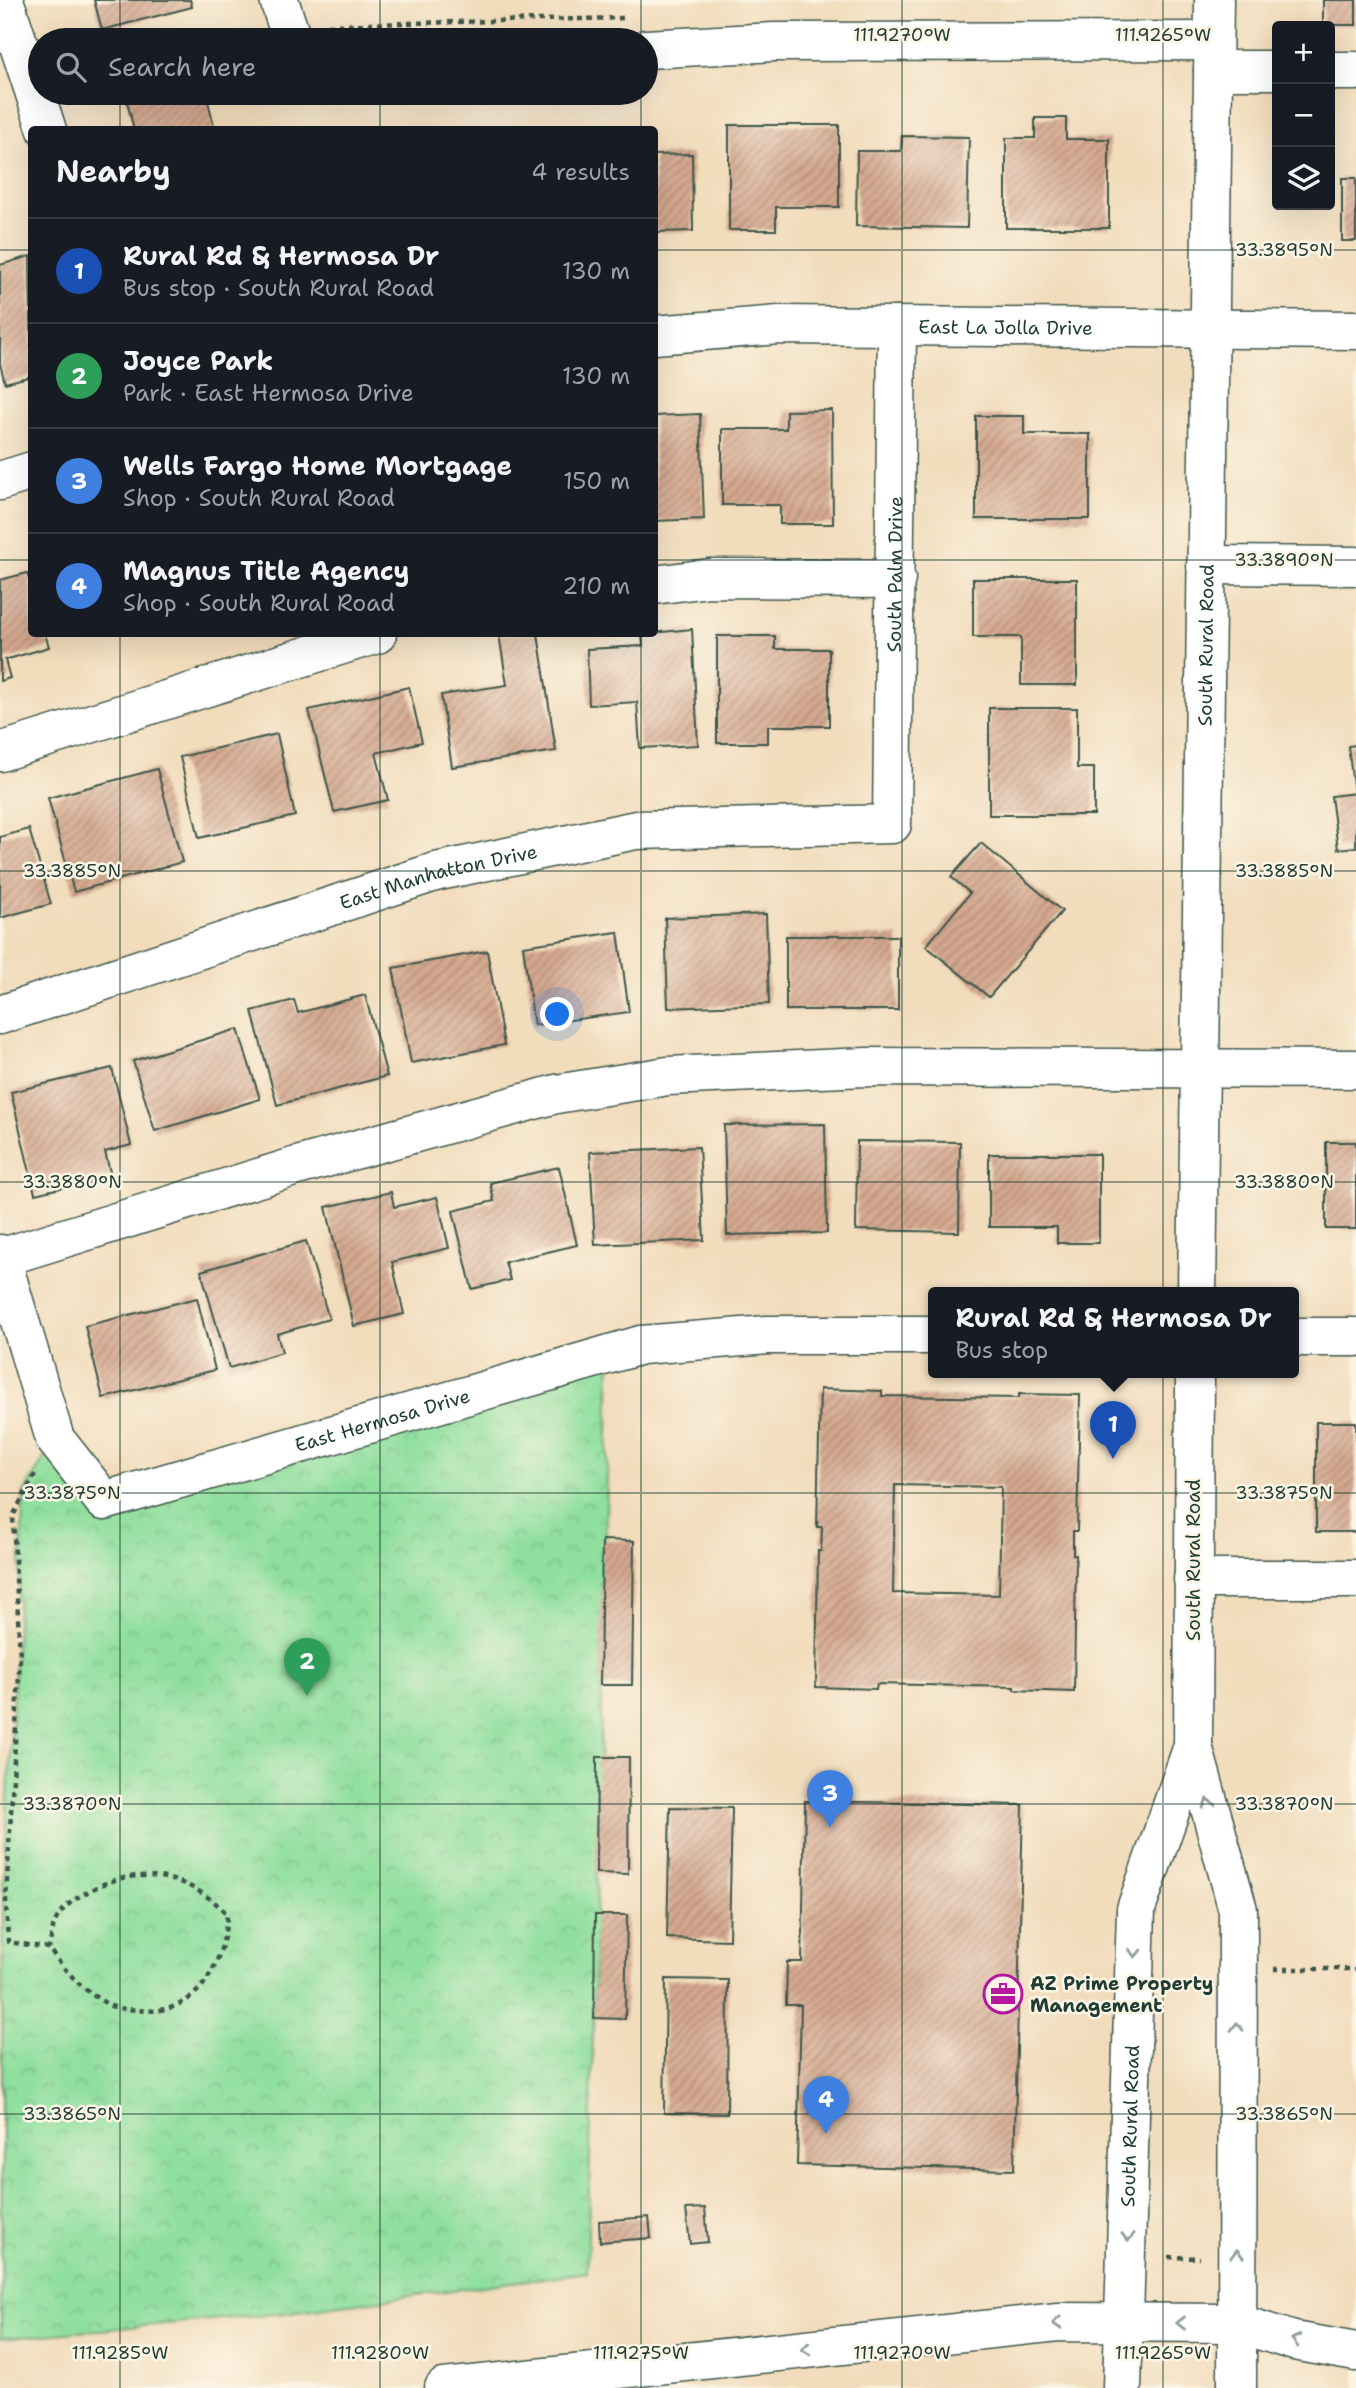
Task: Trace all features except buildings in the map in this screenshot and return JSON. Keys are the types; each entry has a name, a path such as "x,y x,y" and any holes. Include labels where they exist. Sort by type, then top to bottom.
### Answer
{"main road":[{"path":"4,0 28,73"},
{"path":"279,0 288,28"},
{"name":"South Rural Road","path":"1197,1287 1214,0"},
{"path":"658,48 774,42 1213,55 1272,70"},
{"path":"1335,71 1356,71"},
{"path":"39,105 46,126"},
{"name":"East La Jolla Drive","path":"658,335 779,325 1356,330"},
{"name":"South Palm Drive","path":"892,824 897,326"},
{"path":"0,481 28,472"},
{"path":"1206,565 1356,566"},
{"path":"658,584 709,578 896,579"},
{"path":"0,752 367,637"},
{"name":"East Manhatton Drive","path":"0,1015 435,872 636,830 892,824"},
{"path":"0,1257 297,1166 530,1101 655,1078 866,1067 1356,1069"},
{"name":"East Hermosa Drive","path":"0,1257 55,1439 104,1501 641,1345 768,1335 928,1335"},
{"path":"1299,1337 1356,1337"},
{"name":"South Rural Road","path":"1195,1378 1193,1746 1238,1910 1237,2388"},
{"path":"1193,1579 1356,1579"},
{"name":"South Rural Road","path":"1122,2388 1136,1909 1193,1746"},
{"path":"444,2388 1058,2322 1237,2323 1294,2341 1356,2352"}],"path":[{"path":"36,1472 13,1516 19,1657 6,1899 8,1942 49,1948 69,1975 93,1995 114,2007 150,2012 178,2006 199,1992 215,1968 225,1938 227,1914 209,1895 185,1882 156,1877 119,1876 73,1899 55,1921 49,1948"},
{"path":"1269,1969 1356,1969"},
{"path":"1169,2257 1203,2258"}],"green space":[{"path":"610,1354 587,2272 276,2314 1,2339 3,1891 24,1493 55,1439 104,1501"}],"place":[{"name":"Rural Rd & Hermosa Dr","path":"1113,1459"},
{"name":"Joyce Park","path":"307,1696"},
{"name":"Wells Fargo Home Mortgage","path":"830,1828"},
{"name":"AZ Prime Property Management","path":"1003,1994"},
{"name":"Magnus Title Agency","path":"826,2134"}]}
